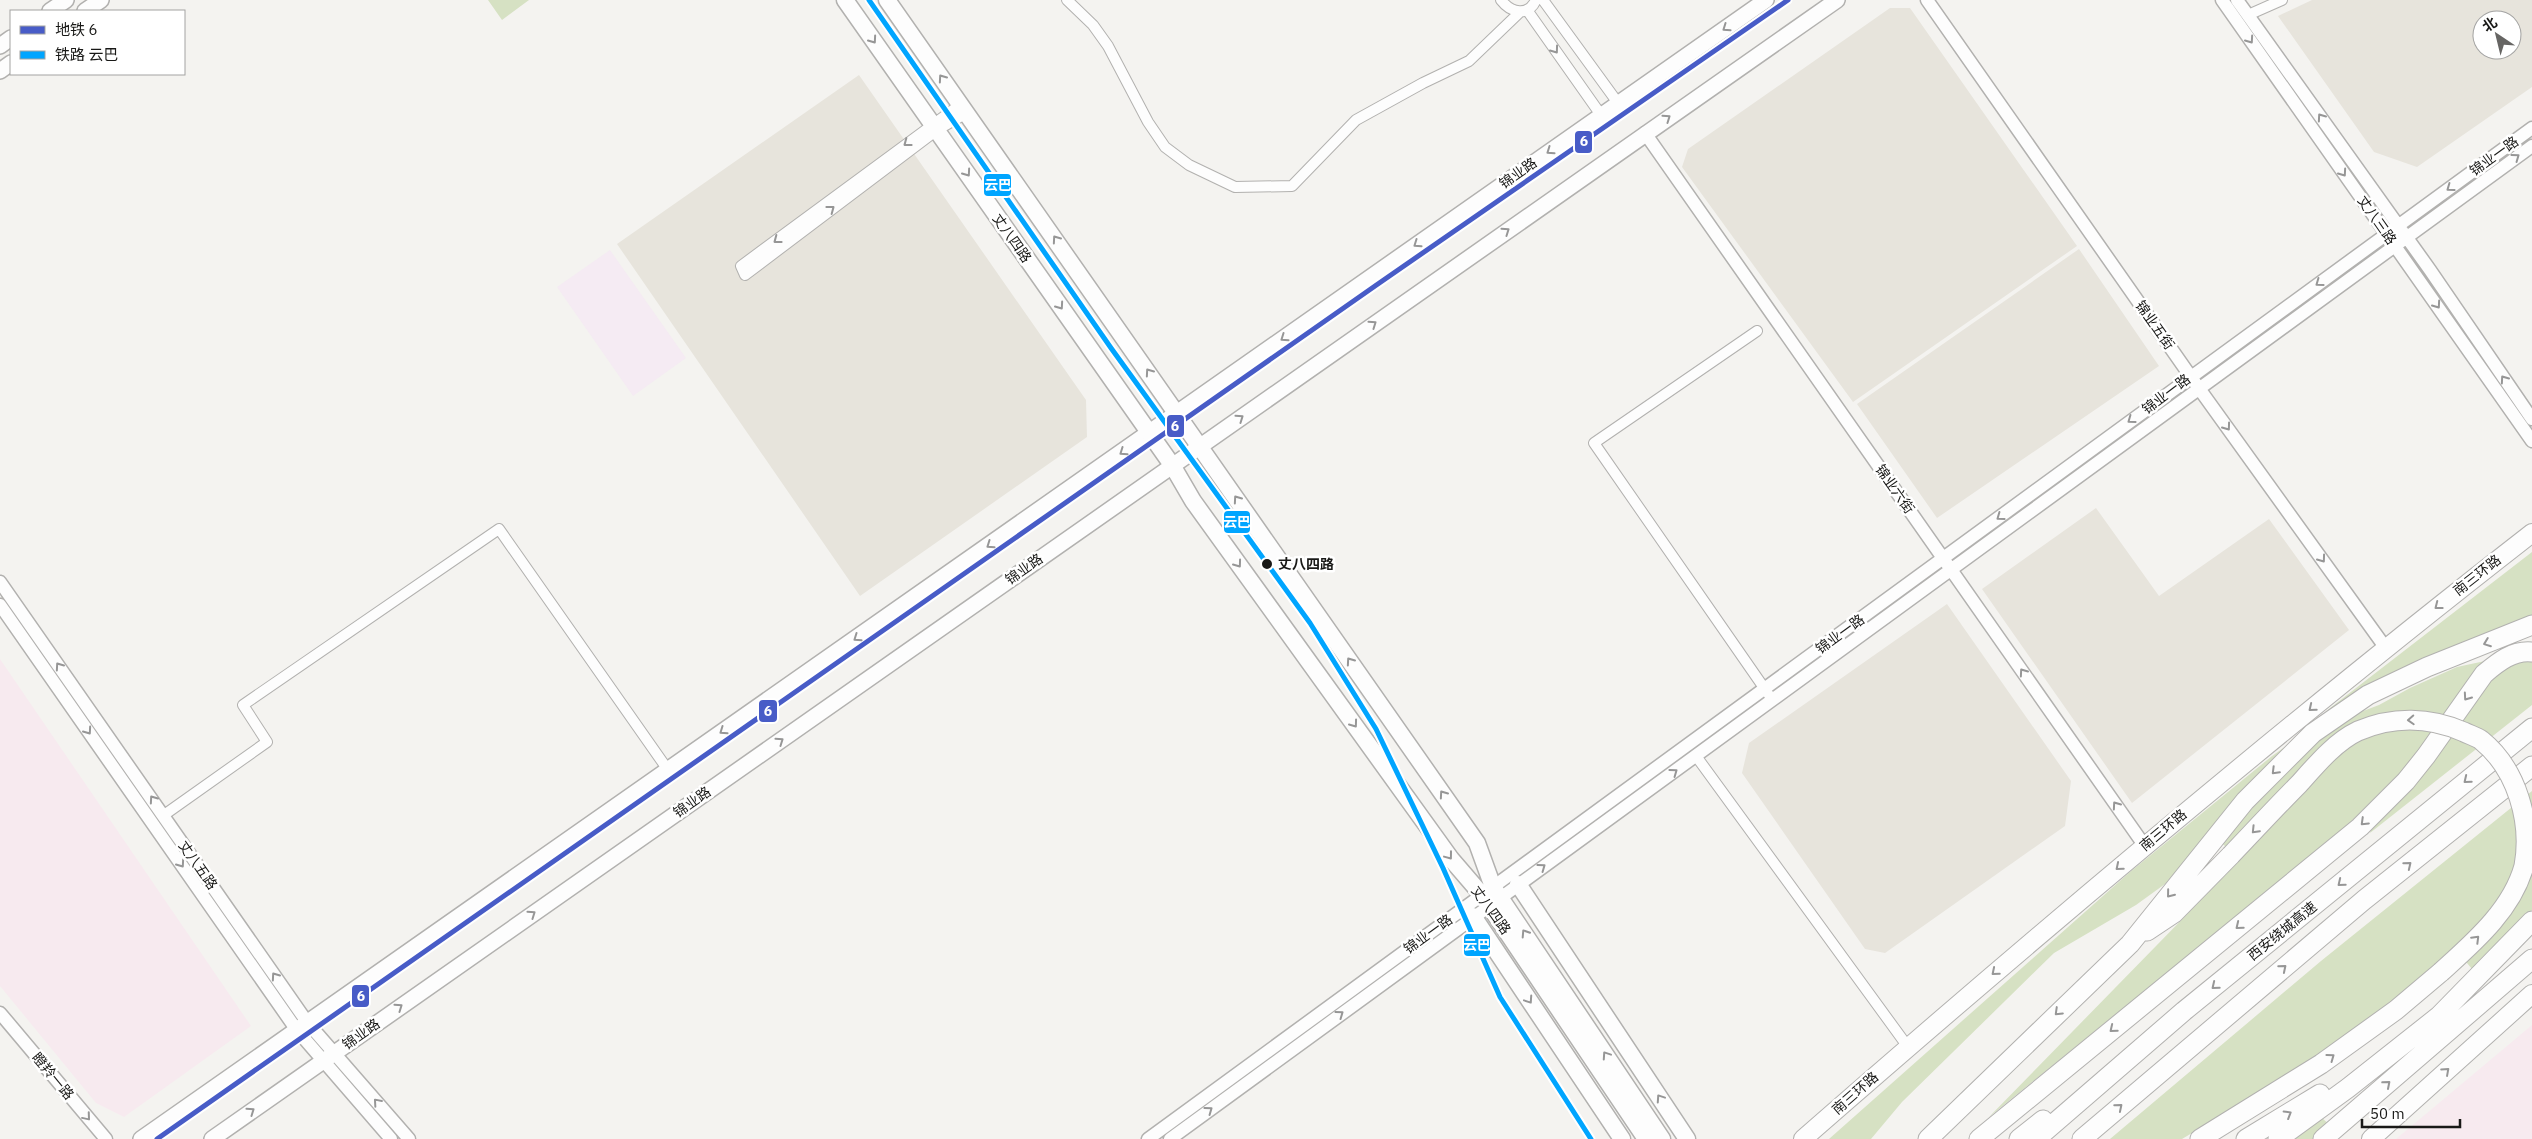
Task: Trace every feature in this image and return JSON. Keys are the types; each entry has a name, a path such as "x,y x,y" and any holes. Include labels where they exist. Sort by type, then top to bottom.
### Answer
{"highway":[{"name":"南三环路","path":"1803,1139 2144,845 2385,647 2532,533"},
{"path":"1928,1139 2130,944 2246,801 2313,733 2368,695 2427,667 2532,625"},
{"path":"1979,1139 2360,827 2406,781 2484,674 2496,663 2514,653 2532,652"},
{"path":"2130,944 2174,913 2330,751 2356,732 2384,722 2418,719 2449,725 2480,740 2505,764 2522,799 2528,830 2524,866 2511,896 2481,935 2396,1010 2322,1064 2200,1139"},
{"name":"西安绕城高速","path":"2036,1139 2184,1011 2532,728"},
{"name":"西安绕城高速","path":"2082,1139 2364,900 2532,766"},
{"path":"2278,1139 2348,1088 2440,1016 2496,961 2532,921"},
{"path":"2323,1139 2532,960"},
{"path":"2246,1139 2369,1063 2425,1021 2496,961"},
{"path":"2371,1139 2532,994"},
{"path":"2019,1139 2184,1011"}],"main road":[{"path":"51,10 66,0"},
{"path":"86,10 101,0"},
{"name":"丈八四路","path":"845,0 1172,465 1193,501 1451,859 1491,896 1546,978 1662,1139"},
{"name":"丈八四路","path":"887,0 1477,843 1491,896"},
{"name":"锦业路","path":"141,1139 1766,0"},
{"name":"锦业路","path":"212,1139 1837,0"},
{"path":"1518,884 1687,1139"},
{"path":"1473,916 1622,1139"},
{"name":"丈八四路","path":"1546,978 1646,1139"}],"street":[{"path":"1067,0 1093,25 1108,46 1148,122 1165,147 1189,165 1235,188 1292,186 1356,120 1423,83 1469,61 1536,0"},
{"path":"1501,0 1507,8 1523,11 1601,115"},
{"path":"1543,0 1618,103"},
{"name":"锦业五街","path":"1928,0 2190,376 2385,647"},
{"name":"丈八三路","path":"2222,0 2532,441"},
{"name":"丈八三路","path":"2238,0 2407,238 2532,419"},
{"path":"2248,15 2282,0"},
{"path":"935,127 745,275 740,266 935,127 964,109"},
{"name":"锦业一路","path":"1148,1139 1491,896 1765,688 2532,128"},
{"name":"锦业六街","path":"1645,133 2144,845"},
{"name":"锦业一路","path":"1170,1139 1473,916 1491,896 1518,884 1696,756 2198,387 2532,146"},
{"path":"1757,331 1594,443 1772,700"},
{"path":"164,815 267,742 243,705 499,529 668,770"},
{"name":"丈八五路","path":"0,582 164,815 301,1026"},
{"name":"丈八五路","path":"0,605 301,1026 328,1057 391,1139"},
{"path":"1696,756 1908,1047"},
{"name":"瞪羚一路","path":"0,1013 106,1139"},
{"name":"丈八五路","path":"328,1057 409,1139"}],"shaded area":[{"path":"2312,0 2532,0 2532,87 2417,167 2374,152 2278,16"},
{"path":"1890,8 1910,8 2077,246 1853,402 1682,167 1688,149"},
{"path":"859,75 1086,400 1087,437 860,596 617,244"},
{"path":"2079,249 2159,366 1937,518 1857,404"},
{"path":"610,250 686,358 633,396 557,287"},
{"path":"2096,508 2159,596 2269,519 2349,630 2132,803 1982,589"},
{"path":"1947,604 2071,781 2065,826 1885,953 1865,949 1742,773 1749,743"},
{"path":"0,659 251,1026 124,1117 96,1103 0,986"},
{"path":"2532,1025 2532,1139 2396,1139"}],"green space":[{"path":"488,0 529,0 502,20"},
{"path":"2532,552 2532,616 2395,672 2325,712"},
{"path":"2532,660 2532,705 2370,833 2374,822 2491,676 2505,665"},
{"path":"2485,661 2439,729 2374,805 1989,1117 2240,860 2211,833 2165,884 2136,905 2054,953 1902,1102 1871,1139 1829,1139 2130,872 2272,756 2305,733 2379,705 2410,688 2457,667"},
{"path":"2532,791 2532,910 2472,969 2457,951 2332,1049 2182,1139 2110,1139 2321,961"},
{"path":"2322,1118 2332,1127 2316,1139 2293,1139"}],"metro line":[{"name":"6","path":"157,1139 1375,286 1788,0"}],"rail line":[{"name":"云巴","path":"869,0 1111,348 1310,623 1376,729 1443,868 1500,997 1591,1139"}],"place":[{"name":"丈八四路","path":"1267,564"}]}
